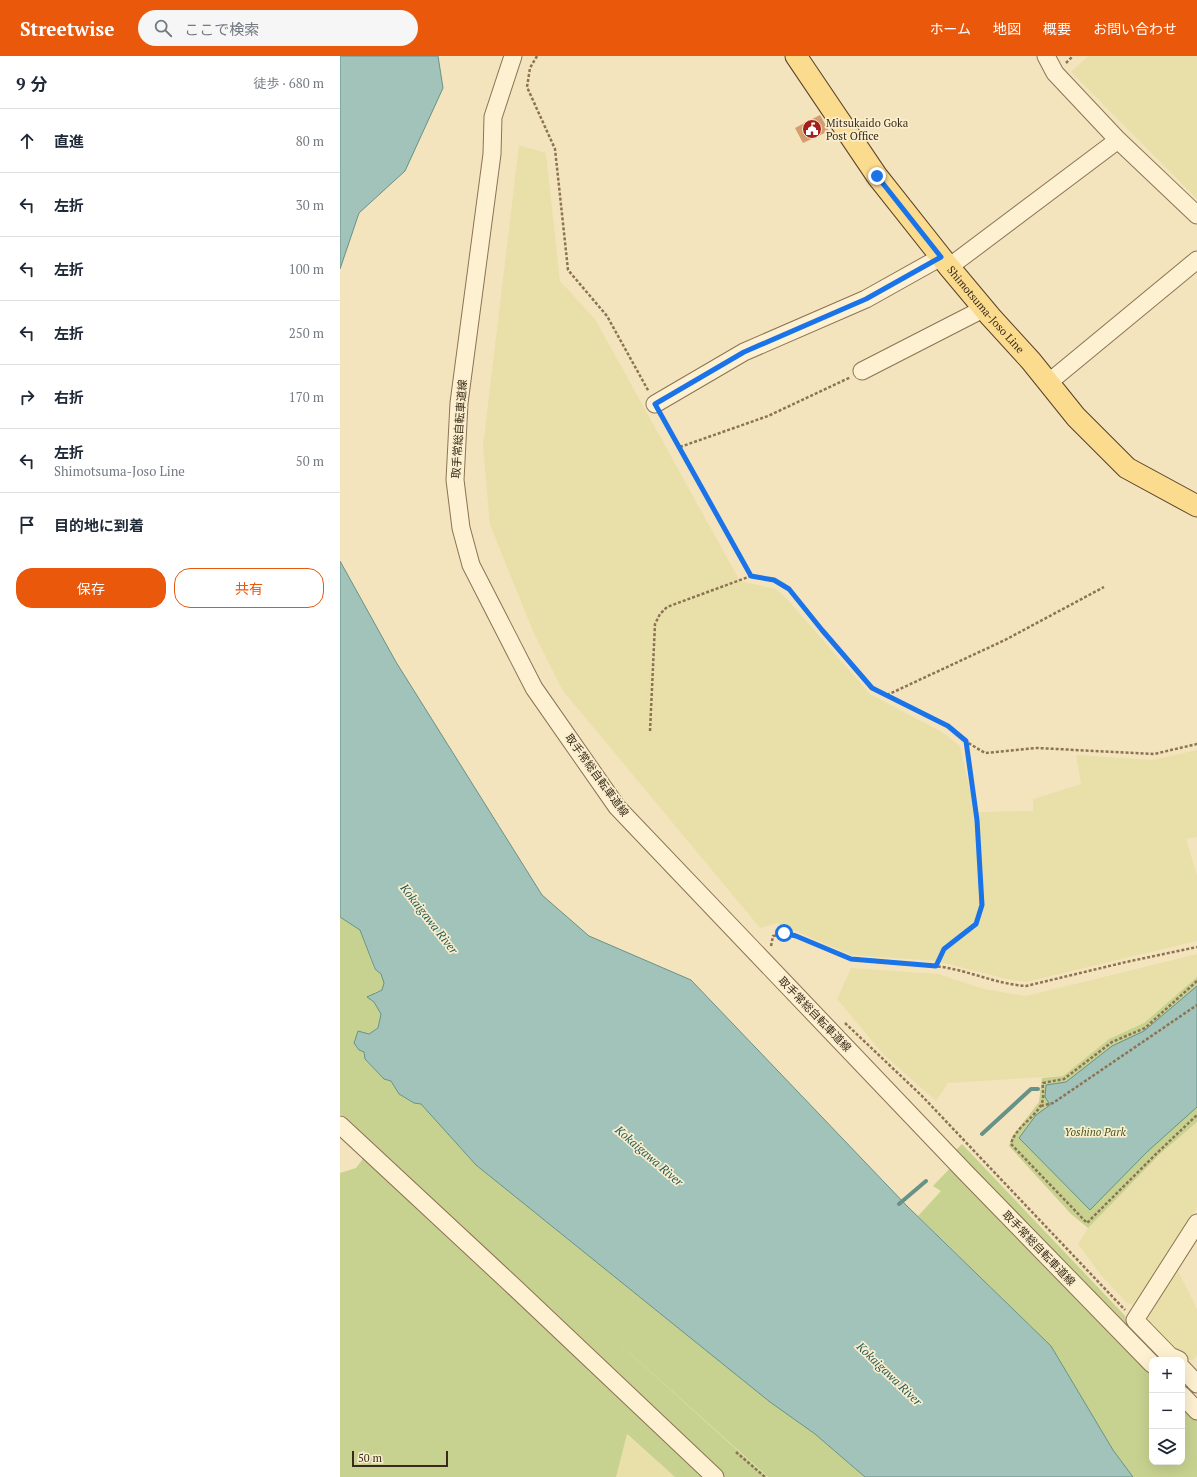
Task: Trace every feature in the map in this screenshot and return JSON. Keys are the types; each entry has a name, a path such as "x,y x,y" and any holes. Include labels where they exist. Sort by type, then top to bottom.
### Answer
{"main road":[{"name":"Shimotsuma-Joso Line","path":"796,56 877,176 945,262 1048,382 1076,417 1128,468 1197,506"}],"street":[{"name":"取手常総自転車道線","path":"513,56 493,117 492,154 459,403 455,480 461,528 471,565 534,688 617,807 960,1166 1149,1361"},
{"path":"1046,56 1055,73 1118,140 1197,215"},
{"path":"655,404 744,352 866,299 945,262 1118,140"},
{"path":"1048,382 1197,260"},
{"path":"862,371 984,309"},
{"path":"340,1125 715,1477"},
{"path":"1177,1357 1135,1320 1197,1223"},
{"path":"1185,1365 1197,1384"},
{"path":"1185,1398 1197,1411"}],"path":[{"path":"538,56 530,68 528,87 555,149 568,270 607,316 751,576"},
{"path":"680,447 768,416 862,371"},
{"path":"650,731 654,624 660,614 667,607 751,576 774,580 789,589 872,688 948,726 966,741 985,753 1037,748 1154,754 1197,744"},
{"path":"887,695 1005,640 1104,587"},
{"path":"936,966 944,949 976,924 982,905 977,820 966,741"},
{"path":"775,950 770,945 773,936 784,933 796,936 851,959 936,966 1011,985 1026,986 1197,947"},
{"path":"1197,981 1145,1028 1112,1042 1064,1079 1043,1083 1043,1099 1040,1106 1017,1133 1011,1144 1087,1223 1197,1115"},
{"path":"1040,1106 1052,1103 1197,1005"},
{"path":"844,1022 922,1096 1135,1320"},
{"path":"736,1452 765,1477"}],"shaded area":[{"path":"1088,56 1197,56 1197,199 1071,72"},
{"path":"519,145 546,153 560,281 595,319 740,581 776,589 787,599 870,694 942,732 960,746 975,812 1033,811 1033,799 1081,784 1076,755 1152,760 1197,750 1197,837 1186,839 1197,875 1197,941 1026,982 1007,979 936,961 851,955 777,923 760,928 563,691 532,629 490,525 483,446"},
{"path":"1197,954 1197,977 1144,1023 1109,1039 1063,1076 948,1083 936,1101 883,1054 837,999 851,968 938,974 984,989 1026,996"},
{"path":"1197,1122 1197,1208 1151,1283 1134,1305 1127,1303 1100,1274 1078,1244 1088,1228 1110,1205 1161,1153"},
{"path":"1177,1269 1197,1309 1197,1356 1193,1360 1187,1360 1145,1318"},
{"path":"626,1434 675,1477 616,1477"}],"green space":[{"path":"340,917 360,930 374,969 381,973 384,983 382,990 375,992 374,1002 381,1014 378,1028 369,1034 358,1031 354,1042 359,1050 365,1052 365,1059 384,1079 391,1081 399,1094 414,1103 421,1104 476,1165 770,1402 815,1434 865,1477 768,1477 593,1320 767,1477 722,1477 340,1114"},
{"name":"Yoshino Park","path":"1197,977 1197,1122 1161,1153 1088,1228 1071,1214 1009,1146 1012,1137 1039,1102 1042,1078 1063,1076 1109,1039 1144,1023"},
{"path":"962,1144 1164,1357 1151,1357 955,1151"},
{"path":"365,1156 710,1477 675,1477 627,1434 616,1477 340,1477 340,1173 356,1168"},
{"path":"953,1165 1149,1365 1149,1465 1185,1465 1185,1402 1197,1415 1197,1477 1133,1477 1113,1450 1051,1346 918,1216 941,1191 933,1186"}],"water":[{"path":"340,56 438,56 443,88 405,171 359,213 340,269"},
{"name":"Kokaigawa River","path":"340,561 396,662 542,895 589,936 691,980 907,1206 1051,1346 1113,1450 1133,1477 865,1477 815,1434 770,1402 476,1165 421,1104 414,1103 399,1094 391,1081 384,1079 365,1059 364,1052 359,1050 354,1043 358,1031 369,1034 378,1028 381,1014 374,1002 367,997 382,990 384,983 381,974 375,969 360,930 340,917"},
{"name":"Yoshino Park","path":"1197,986 1197,1107 1147,1152 1090,1210 1019,1138 1036,1115 1050,1105 1045,1097 1046,1085 1066,1082 1112,1046 1144,1031"}],"building":[{"path":"820,115 829,131 803,143 795,128"}],"waterway":[{"path":"982,1134 1031,1089 1038,1089"},
{"path":"899,1204 926,1181"}],"place":[{"name":"Mitsukaido Goka Post Office","path":"812,129"}],"route":[{"path":"784,933 796,936 851,959 936,966 944,949 976,924 982,905 977,820 966,741 948,726 872,688 789,589 774,580 751,576 655,404 744,352 866,299 941,257 877,176"}]}
